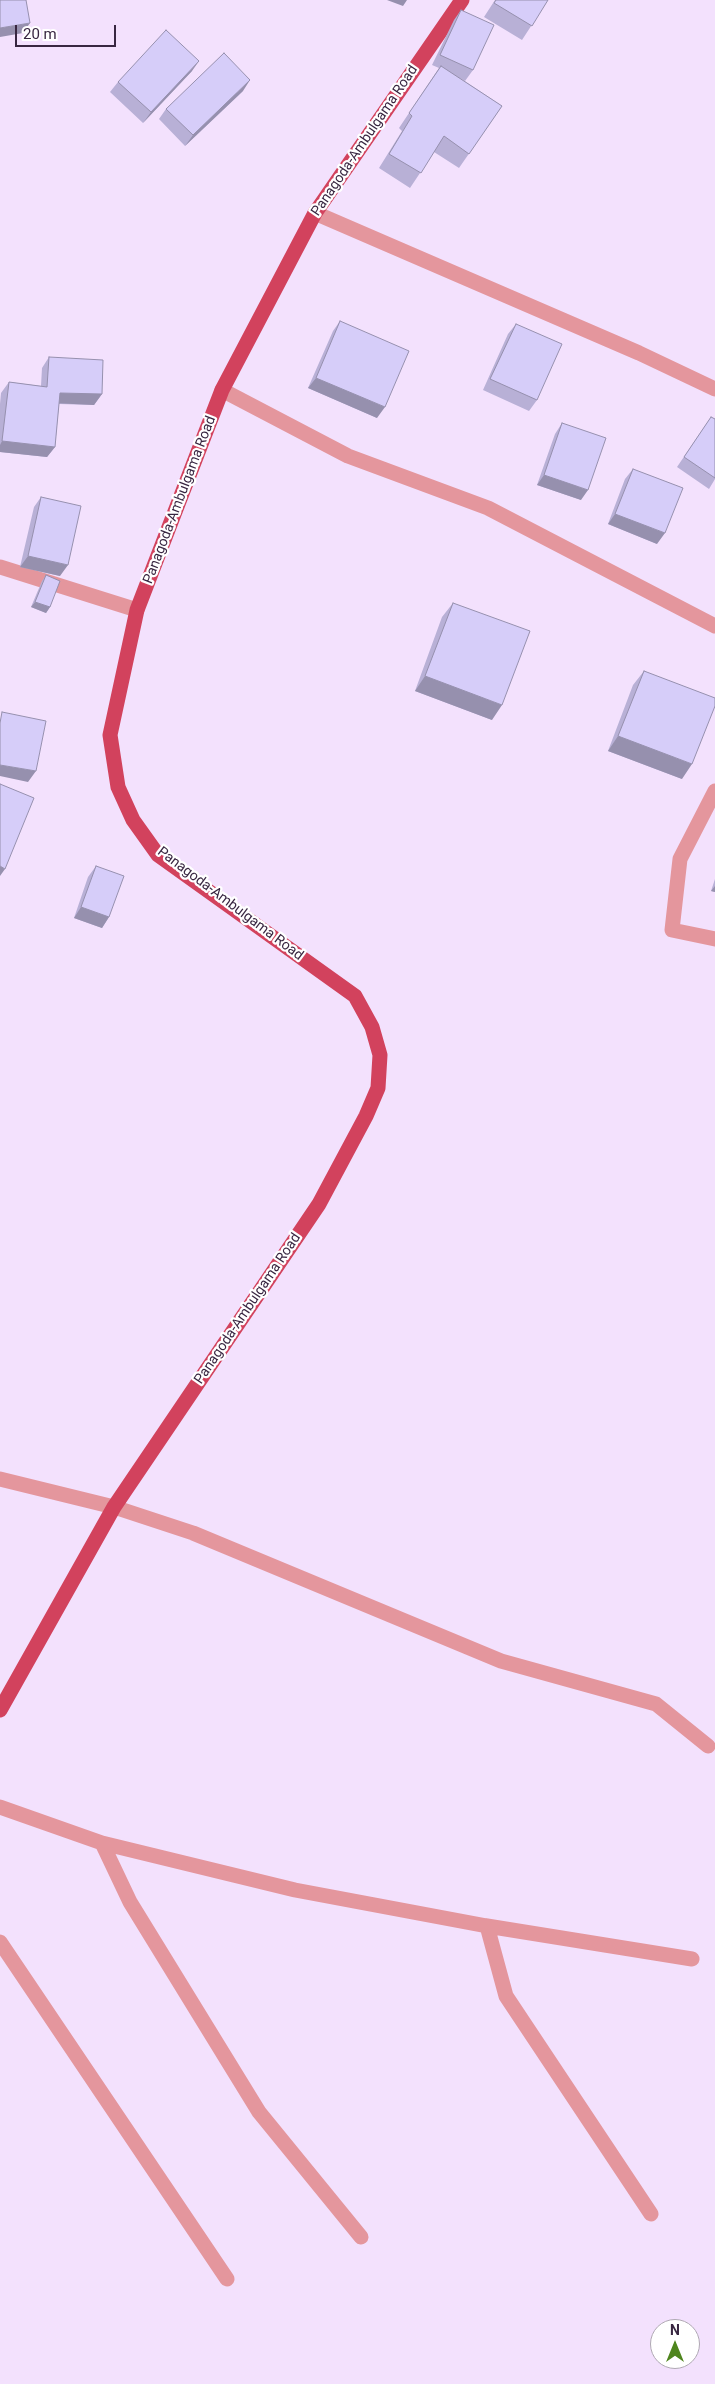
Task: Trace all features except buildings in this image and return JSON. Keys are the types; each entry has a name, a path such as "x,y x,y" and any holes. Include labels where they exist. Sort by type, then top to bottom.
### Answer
{"main road":[{"name":"Panagoda-Ambulgama Road","path":"0,1710 114,1506 319,1204 366,1116 378,1088 380,1055 372,1027 355,996 158,855 133,820 118,787 110,735 137,610 222,390 315,213 462,0"}],"street":[{"path":"315,213 639,353 715,389"},
{"path":"222,390 348,456 488,508 715,626"},
{"path":"0,567 137,610"},
{"path":"715,791 680,859 672,930 715,940"},
{"path":"0,1479 114,1506 193,1534 501,1661 656,1704 708,1746"},
{"path":"0,1807 102,1843 295,1890 487,1926 692,1959"},
{"path":"102,1843 130,1902 259,2112 361,2237"},
{"path":"487,1926 506,1996 651,2214"},
{"path":"0,1942 227,2279"}]}
